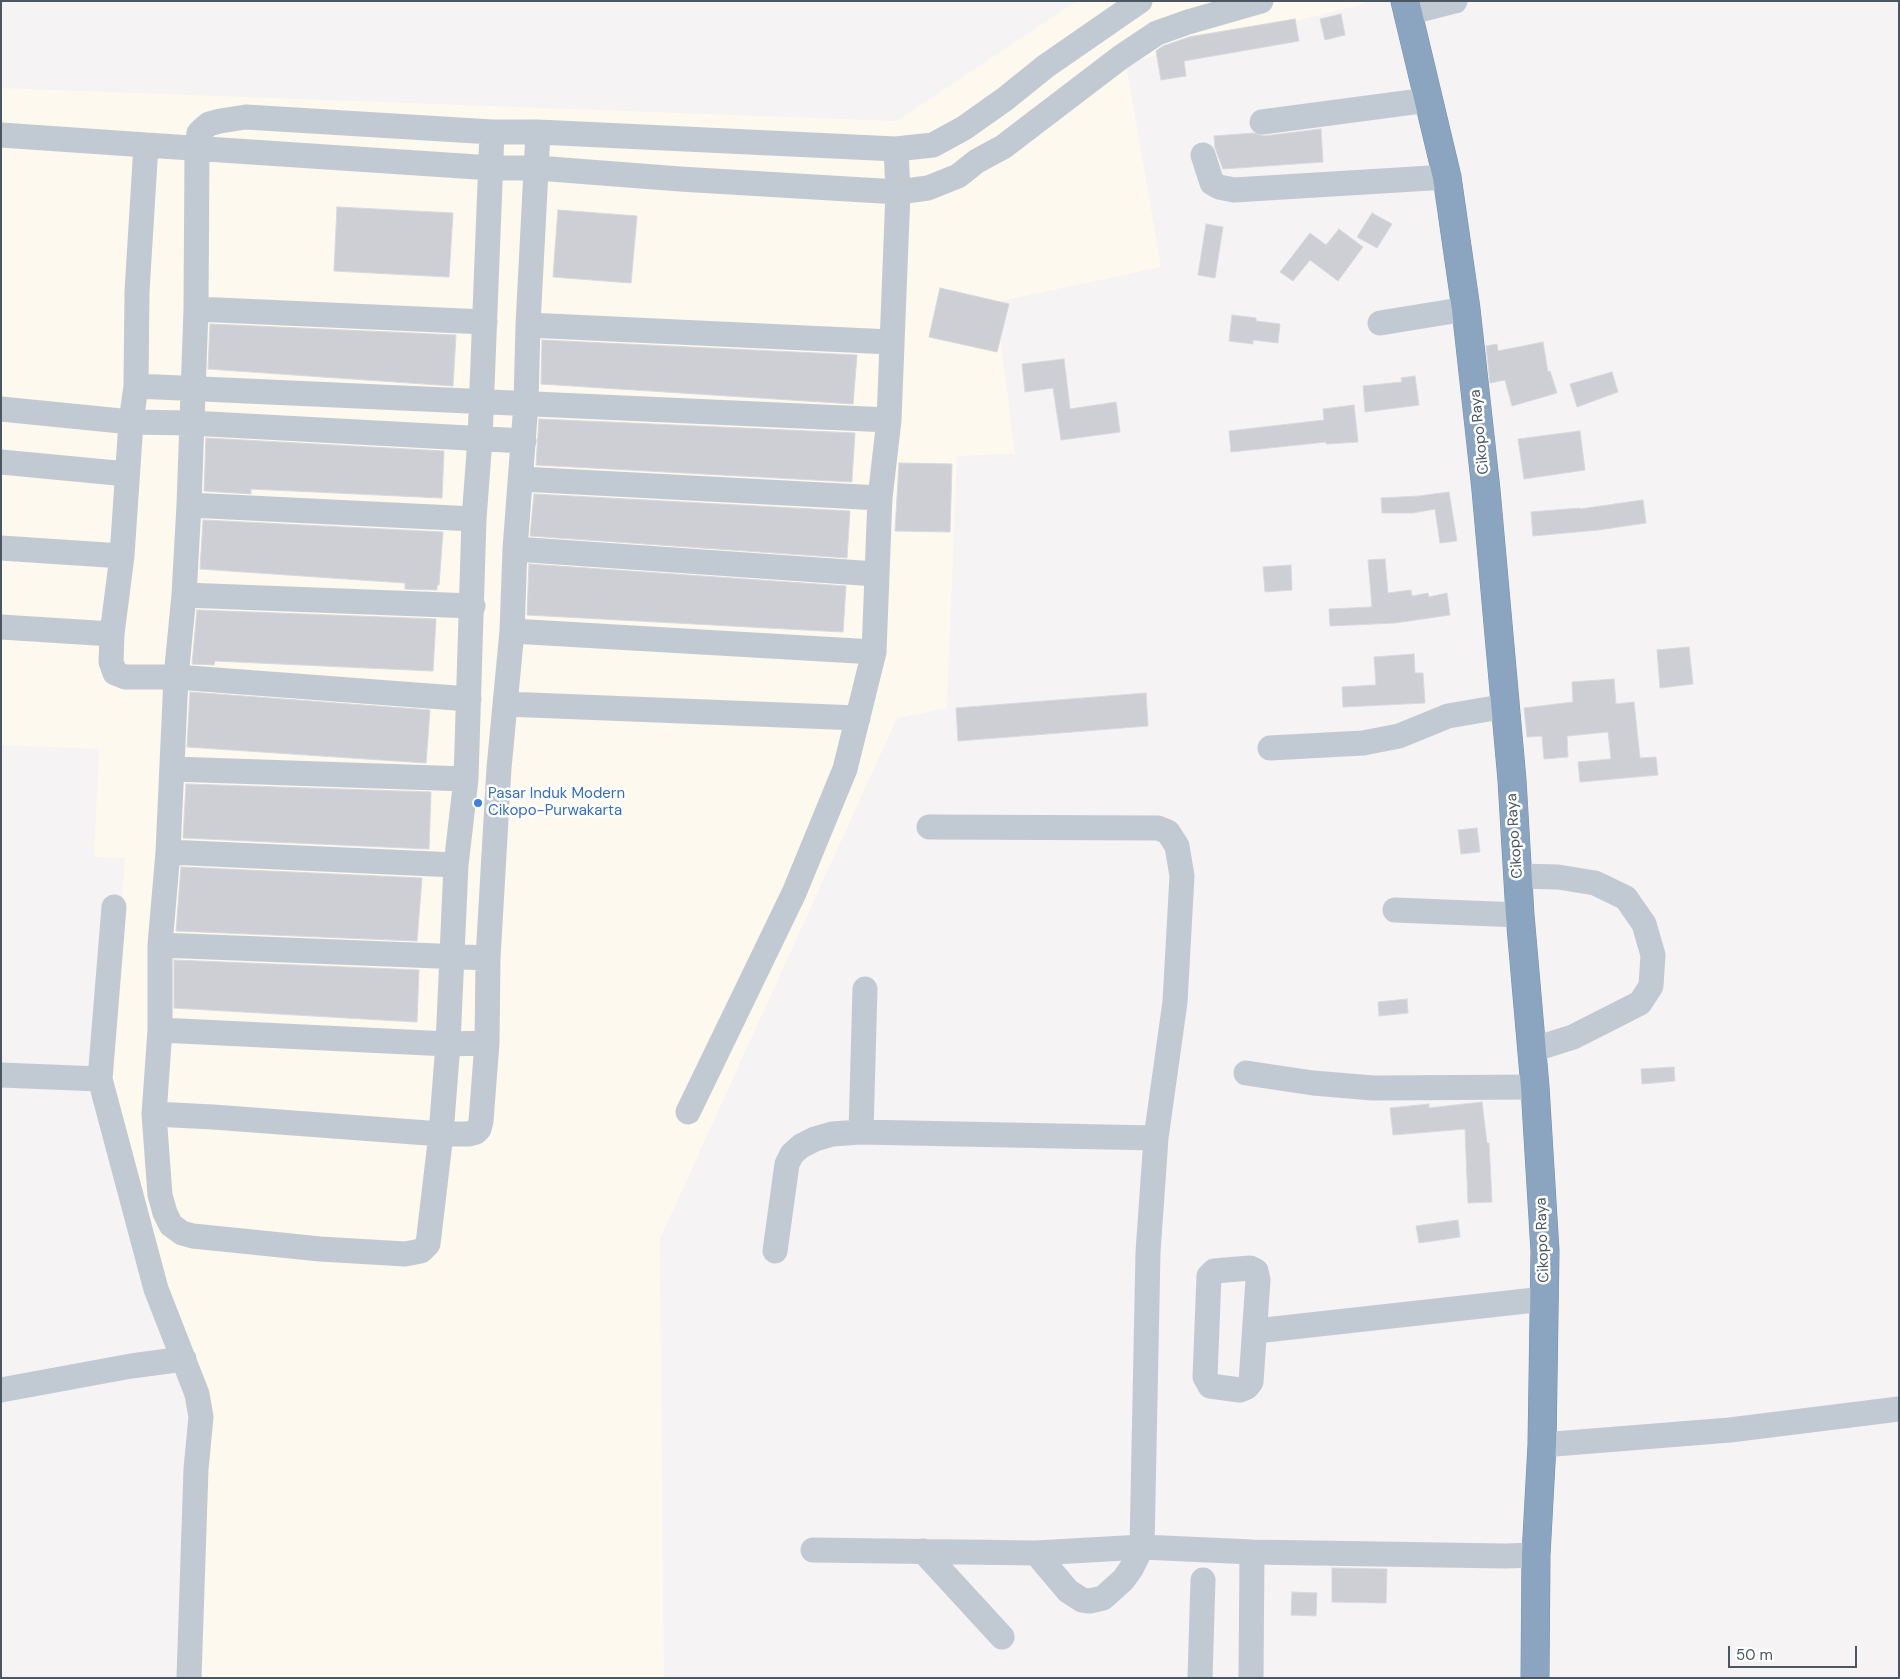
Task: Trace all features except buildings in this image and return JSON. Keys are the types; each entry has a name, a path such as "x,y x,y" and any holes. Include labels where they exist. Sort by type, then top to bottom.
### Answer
{"highway":[{"name":"Cikopo Raya","path":"1406,7 1447,177 1478,405 1506,706 1520,915 1536,1087 1545,1251 1542,1445 1536,1555 1535,1678"}],"street":[{"path":"492,132 480,438 474,519 473,606 466,779 456,865 448,1044 428,1244 421,1251 405,1254 320,1249 193,1236 182,1233 171,1225 165,1213 160,1195 154,1114 160,1030 160,945 168,852 176,677 184,595 189,505 196,309 197,149 200,133 209,124 246,117 492,132 538,132 896,149 933,145 964,128 1005,99 1046,66 1140,1"},
{"path":"1,135 492,168 537,168 898,192 928,188 958,176 977,161 1003,147 1121,57 1156,33 1260,1"},
{"path":"1406,7 1455,1"},
{"path":"1262,122 1428,100"},
{"path":"154,1114 213,1116 440,1134 468,1134 479,1129 487,1043 488,958 499,768 512,631 514,549 524,441 538,132"},
{"path":"146,145 137,291 136,386 131,422 122,556 112,634 111,662 113,670 117,675 125,677 176,677 469,698"},
{"path":"688,1112 794,893 845,769 874,652 880,498 889,420 898,192 896,149"},
{"path":"1203,155 1212,184 1234,190 1447,177"},
{"path":"196,309 485,322"},
{"path":"1380,323 1466,309"},
{"path":"528,325 891,342"},
{"path":"136,386 481,400 889,420"},
{"path":"1,409 131,422 192,423 524,441"},
{"path":"1,462 127,474"},
{"path":"521,479 880,498"},
{"path":"189,505 474,519"},
{"path":"1,548 122,556"},
{"path":"514,549 876,574"},
{"path":"184,595 473,606"},
{"path":"1,627 112,634"},
{"path":"512,631 874,652"},
{"path":"505,704 858,718"},
{"path":"1270,748 1363,743 1399,736 1448,716 1506,706"},
{"path":"173,769 466,779"},
{"path":"929,827 1158,828 1168,832 1174,839 1180,856 1182,876 1175,1002 1156,1138 1148,1252 1142,1547 1124,1580 1103,1598 1090,1601 1082,1600 1068,1591 1036,1552"},
{"path":"168,852 456,865"},
{"path":"1518,876 1558,877 1595,883 1626,898 1644,924 1653,955 1651,986 1640,1003 1573,1037 1532,1050"},
{"path":"114,907 100,1079 156,1289 197,1394 201,1418 196,1469 189,1678"},
{"path":"1395,910 1520,915"},
{"path":"160,945 488,958"},
{"path":"861,1132 865,989"},
{"path":"160,1030 448,1044 487,1043"},
{"path":"1246,1073 1313,1083 1373,1088 1536,1087"},
{"path":"1,1075 100,1079"},
{"path":"775,1251 786,1164 792,1154 801,1146 815,1139 832,1134 861,1132 1156,1138"},
{"path":"1250,1268 1256,1271 1258,1280 1256,1331 1251,1382 1249,1385 1240,1390 1208,1385 1205,1377 1208,1282 1212,1272 1250,1268"},
{"path":"1256,1331 1544,1299"},
{"path":"1,1389 131,1366 184,1360"},
{"path":"1542,1445 1730,1430 1899,1409"},
{"path":"813,1550 1036,1552 1142,1547 1252,1552 1536,1555"},
{"path":"923,1551 1002,1637"},
{"path":"1251,1678 1252,1552"},
{"path":"1200,1678 1203,1580"}],"shaded area":[{"name":"Pasar Induk Modern Cikopo-Purwakarta","path":"1077,1 1363,1 1364,4 1126,63 1161,267 996,302 1015,454 957,456 947,708 897,718 660,1239 664,1678 189,1678 190,1393 105,1103 125,858 94,857 99,749 1,745 1,88 897,121"}],"place":[{"name":"Pasar Induk Modern Cikopo-Purwakarta","path":"478,803"}]}
